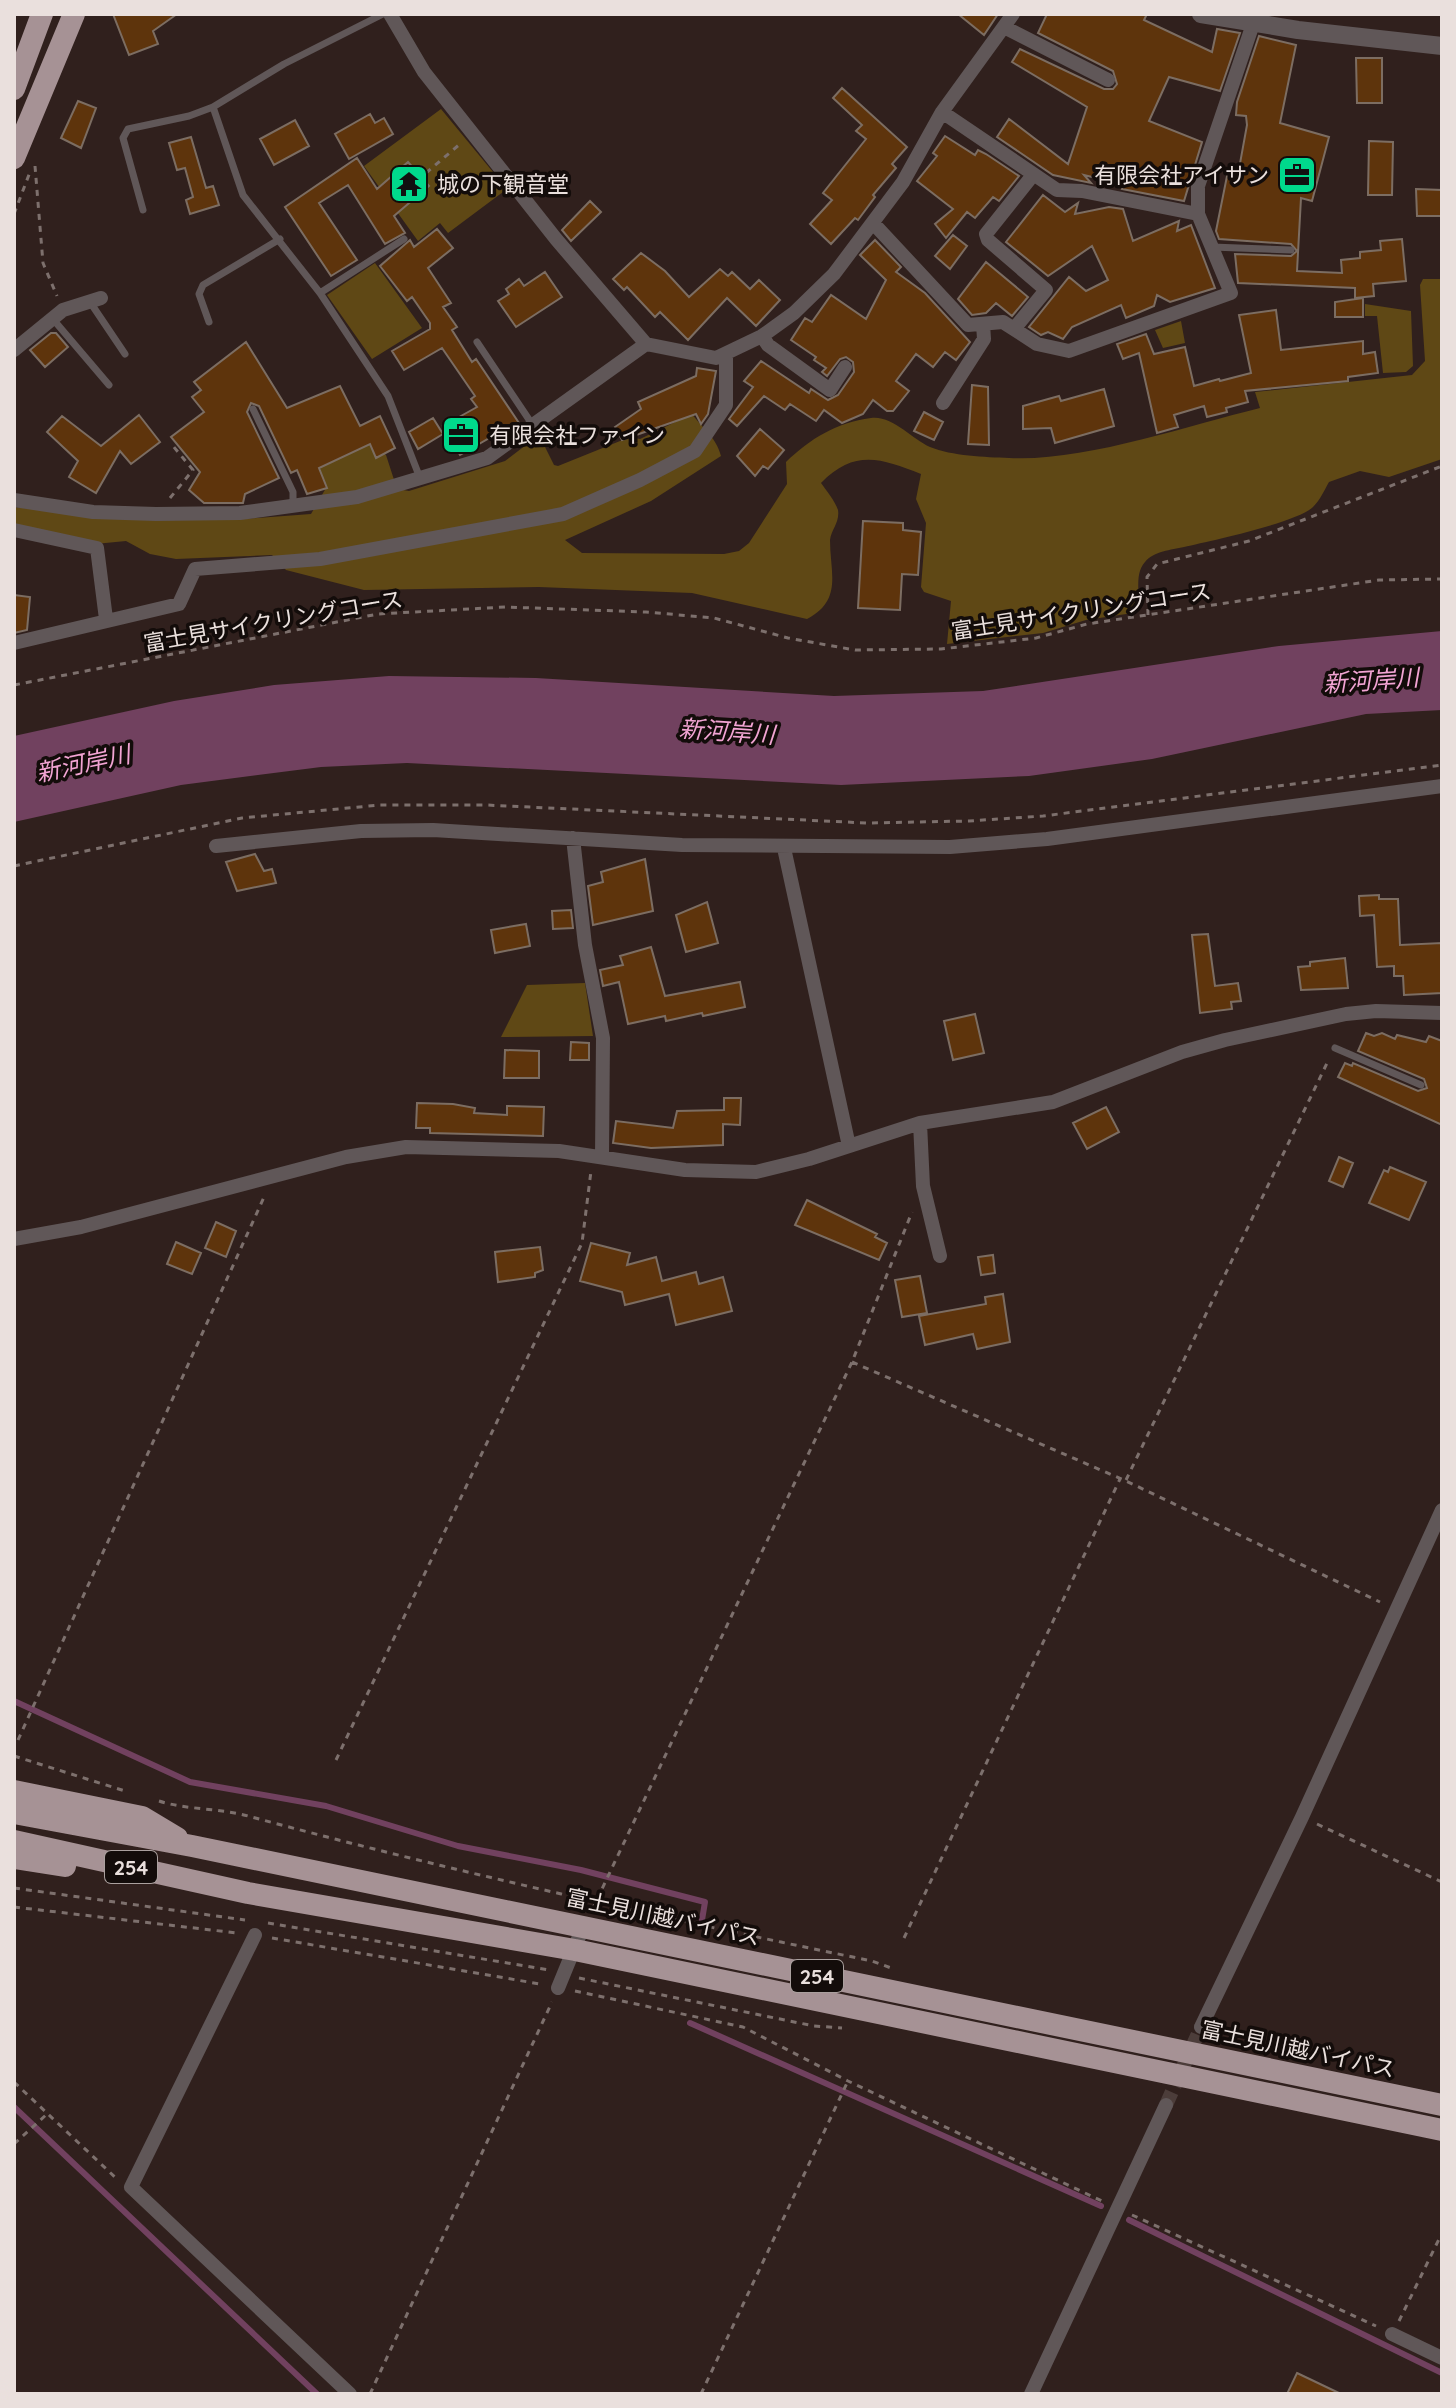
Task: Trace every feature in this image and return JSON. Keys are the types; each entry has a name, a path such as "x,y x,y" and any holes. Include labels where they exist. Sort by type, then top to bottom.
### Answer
{"highway":[{"path":"14,89 42,14"},
{"path":"24,159 74,14"},
{"name":"254","path":"14,1791 142,1817 192,1846"},
{"name":"富士見川越バイパス","path":"14,1813 192,1846 1442,2105"},
{"name":"254","path":"14,1841 248,1893"},
{"name":"254","path":"14,1858 248,1893 575,1950 1442,2130"}],"street":[{"path":"390,14 424,72 472,134 646,344 716,358 726,356 762,336 811,298 874,224 903,182 942,112 1013,14"},
{"path":"1201,14 1253,24 1442,46"},
{"path":"874,224 968,325 1003,322 1037,344 1069,351 1231,293 1198,214 1198,186 1253,24"},
{"path":"1004,27 1108,80"},
{"path":"942,112 1057,190 1082,191 1198,214"},
{"path":"1014,329 1046,290 988,240 986,234 1033,175"},
{"path":"14,350 58,314 95,300"},
{"path":"943,403 984,339 983,324"},
{"path":"762,336 768,345 830,390 845,367"},
{"path":"14,500 93,512 156,514 240,513 357,497 487,458 646,344"},
{"path":"14,643 179,604 195,569 320,559 563,514 695,451 726,405 726,356"},
{"path":"14,530 97,548 106,619"},
{"path":"216,846 376,830 433,830 784,848 997,844 1442,786"},
{"path":"573,838 585,945 603,1038 598,1156"},
{"path":"784,848 849,1146"},
{"path":"14,1239 81,1227 275,1174 406,1147 508,1149 598,1156 685,1170 756,1172 920,1123 1053,1102 1182,1052 1306,1022 1376,1011 1442,1013"},
{"path":"920,1123 923,1186 940,1256"},
{"path":"1201,2027 1302,1817 1442,1510"},
{"path":"558,1988 583,1927"},
{"path":"259,1929 131,2187 350,2394"},
{"path":"1031,2394 1166,2105"},
{"path":"1392,2334 1442,2358"}],"lane":[{"path":"143,210 123,138 128,129 189,116 213,107 284,64 383,14"},
{"path":"213,107 222,127 235,181 320,293 388,396 420,478"},
{"path":"209,322 199,294 203,285 280,239"},
{"path":"320,293 404,239"},
{"path":"1212,247 1291,250"},
{"path":"95,300 125,354"},
{"path":"58,314 109,385"},
{"path":"477,342 532,424"},
{"path":"253,409 293,492 293,506"},
{"path":"1335,1048 1421,1085"}],"path":[{"path":"426,173 472,134"},
{"path":"24,159 43,263 58,314"},
{"path":"156,514 193,470 173,446"},
{"path":"1148,615 1147,577 1157,564 1249,541 1442,466"},
{"name":"富士見サイクリングコース","path":"14,685 378,614 505,607 659,613 714,618 788,638 855,650 957,647 1036,638 1087,624 1379,580 1442,579"},
{"path":"14,866 242,818 380,805 486,805 851,823 969,821 1043,816 1442,765"},
{"path":"1126,1481 1335,1048"},
{"path":"336,1760 582,1243 598,1156"},
{"path":"18,1740 275,1174"},
{"path":"600,1896 852,1362 923,1186"},
{"path":"852,1362 1126,1481 1396,1610"},
{"path":"904,1938 1120,1479"},
{"path":"14,1756 134,1794"},
{"path":"149,1798 219,1808 400,1857 595,1903 872,1961 896,1970"},
{"path":"1302,1817 1442,1882"},
{"path":"14,1888 247,1920"},
{"path":"14,1907 259,1929 564,1972 579,1978 800,2024 842,2028"},
{"path":"259,1929 703,2016 743,2027 847,2083 1392,2334 1442,2233"},
{"path":"370,2394 558,1988"},
{"path":"14,2082 45,2116 124,2186 131,2187"},
{"path":"701,2394 847,2083"},
{"path":"14,2144 45,2116"}],"shaded area":[{"path":"441,109 507,189 448,233 440,223 418,241 364,166"},
{"path":"375,263 422,328 372,359 327,295"},
{"path":"1423,279 1442,279 1442,459 1389,477 1360,471 1329,482 1313,507 1304,513 1252,531 1158,553 1141,568 1138,600 1133,613 1086,620 1043,633 947,644 951,601 924,592 921,587 926,523 916,499 921,474 880,461 857,461 845,465 821,483 838,510 830,540 832,585 826,603 807,619 692,593 539,587 364,590 286,570 272,555 176,559 150,554 126,541 95,544 14,526 14,507 129,519 229,520 311,514 326,488 319,479 321,463 363,436 386,455 397,489 409,491 505,461 539,435 554,465 558,466 630,437 640,439 692,414 713,438 721,456 651,501 565,540 582,553 724,554 739,551 749,543 787,484 786,462 825,433 858,420 887,420 930,447 948,452 969,456 1038,458 1101,449 1260,408 1255,392 1412,375 1425,361 1420,285"},
{"path":"1365,304 1411,311 1413,366 1406,372 1383,373 1377,316 1365,316"},
{"path":"1181,321 1185,343 1163,348 1155,330"},
{"path":"585,983 593,1036 501,1037 527,985"}],"water":[{"name":"新河岸川","path":"1442,631 1442,710 1366,714 1152,759 1029,776 841,785 407,763 321,767 181,785 14,822 14,736 174,701 274,685 389,676 536,678 834,696 983,691 1279,646"}],"building":[{"path":"113,14 177,14 153,31 158,44 129,55"},
{"path":"958,14 998,14 984,35"},
{"path":"1047,14 1147,14 1144,20 1212,52 1217,29 1240,33 1220,91 1169,77 1149,121 1202,142 1184,201 1122,189 1124,185 1084,175 1091,183 1053,175 997,137 1009,119 1068,164 1087,107 1012,62 1020,49 1104,89 1113,89 1117,84 1113,71 1038,33"},
{"path":"1259,36 1296,45 1280,123 1329,137 1312,201 1301,198 1297,271 1342,273 1341,260 1360,258 1360,252 1381,250 1380,241 1402,239 1406,281 1373,284 1374,296 1355,298 1355,288 1238,283 1235,254 1291,256 1297,251 1291,244 1219,239 1216,231 1228,171 1239,169 1247,125 1246,116 1236,115 1237,102"},
{"path":"1356,58 1382,58 1382,103 1357,103"},
{"path":"842,88 907,147 892,164 896,168 873,195 875,197 858,220 855,218 831,244 810,224 832,200 823,193 866,139 856,131 862,125 833,98"},
{"path":"78,101 96,108 81,148 61,138"},
{"path":"370,114 375,123 384,118 393,134 349,159 335,134"},
{"path":"295,120 309,146 274,165 260,139"},
{"path":"945,136 975,155 978,150 986,154 1019,176 999,201 993,197 975,218 967,212 946,238 935,224 953,209 917,181 937,156 933,153"},
{"path":"191,137 206,188 213,186 219,205 190,214 186,200 193,197 185,168 177,170 169,143"},
{"path":"1369,141 1393,142 1392,195 1368,195"},
{"path":"357,158 377,189 408,162 429,186 394,216 405,233 385,244 348,185 319,203 357,260 331,276 285,207"},
{"path":"1416,189 1442,190 1442,216 1417,216"},
{"path":"1043,195 1065,212 1078,203 1075,214 1109,207 1123,209 1133,241 1179,221 1177,231 1191,225 1215,288 1170,302 1157,295 1154,306 1126,318 1121,305 1072,327 1063,339 1048,332 1041,335 1029,327 1069,277 1086,291 1108,280 1092,246 1048,276 1006,242"},
{"path":"590,201 601,212 571,241 562,230"},
{"path":"437,229 453,248 428,268 451,303 443,307 457,327 452,330 472,362 476,359 519,423 495,440 493,436 460,455 443,426 477,407 471,399 475,396 442,348 404,370 392,351 430,329 430,323 412,297 407,301 380,266 410,240 414,247"},
{"path":"953,235 967,246 950,269 935,256"},
{"path":"875,240 901,267 896,272 925,293 970,342 956,360 945,352 933,367 916,354 896,381 909,391 893,411 887,411 873,400 863,414 842,423 824,410 816,421 790,404 785,410 764,396 737,426 729,419 753,387 744,381 761,361 809,393 811,389 828,400 838,395 854,372 853,362 846,357 840,359 827,376 822,372 826,368 814,360 816,357 791,340 805,318 812,322 831,295 866,319 886,280 860,255"},
{"path":"641,253 665,271 689,297 720,269 728,276 732,272 750,289 759,280 780,300 756,326 727,298 688,340 660,312 655,317 627,287 624,290 613,279"},
{"path":"986,262 1028,297 1012,316 996,303 986,313 972,315 958,299"},
{"path":"545,272 562,297 516,327 498,301 509,294 506,289 519,279 524,286"},
{"path":"1363,298 1363,317 1335,317 1335,302"},
{"path":"1276,310 1281,350 1363,341 1363,354 1375,352 1378,373 1348,377 1348,381 1245,391 1248,402 1207,417 1204,406 1174,415 1178,427 1157,433 1139,353 1123,359 1117,344 1146,334 1154,354 1185,347 1194,386 1220,381 1251,373 1239,315"},
{"path":"51,333 56,333 68,347 45,367 30,350"},
{"path":"246,342 287,408 340,386 360,426 380,416 395,448 376,458 370,444 319,468 327,488 307,494 297,470 291,473 259,406 251,403 247,412 279,478 245,494 243,503 204,503 189,490 200,472 171,437 204,412 192,397 201,390 194,382"},
{"path":"697,368 716,371 708,414 701,424 696,414 622,440 615,427 641,409 638,402 696,376"},
{"path":"972,385 988,387 989,445 968,444"},
{"path":"1104,389 1114,426 1055,443 1051,428 1023,429 1023,406 1059,396 1061,401"},
{"path":"924,412 943,422 934,440 914,431"},
{"path":"139,415 160,442 131,464 120,451 96,493 69,477 78,461 47,432 62,416 101,446"},
{"path":"433,418 443,434 418,449 409,432"},
{"path":"760,429 784,450 768,469 763,466 755,476 737,456"},
{"path":"863,521 903,523 903,530 921,532 918,575 902,574 900,610 858,608"},
{"path":"14,595 30,597 27,630 14,633"},
{"path":"255,854 264,871 272,869 276,883 237,891 226,862"},
{"path":"645,859 653,911 593,925 588,886 603,882 601,872"},
{"path":"1379,895 1379,899 1398,899 1400,945 1442,943 1442,993 1404,995 1403,976 1394,976 1394,966 1377,967 1374,915 1360,916 1359,896"},
{"path":"707,902 718,943 686,952 676,915"},
{"path":"571,910 573,928 553,929 552,911"},
{"path":"526,924 530,946 495,953 491,930"},
{"path":"1208,934 1215,986 1238,983 1241,1001 1231,1002 1232,1009 1200,1013 1192,935"},
{"path":"651,947 665,996 740,982 745,1007 703,1016 702,1013 666,1021 665,1016 628,1024 619,982 603,986 600,970 623,965 620,956"},
{"path":"1345,958 1348,988 1301,990 1298,967 1310,966 1310,962"},
{"path":"975,1014 984,1053 953,1060 944,1021"},
{"path":"1366,1033 1374,1036 1382,1033 1395,1039 1397,1035 1426,1042 1429,1036 1442,1041 1442,1125 1338,1077 1345,1063 1352,1066 1353,1063 1418,1091 1427,1088 1424,1079 1358,1051"},
{"path":"571,1042 589,1043 589,1060 570,1060"},
{"path":"505,1050 539,1051 539,1078 504,1078"},
{"path":"724,1098 741,1098 740,1125 723,1124 723,1145 651,1148 613,1143 616,1121 673,1128 677,1111 724,1110"},
{"path":"417,1103 453,1104 475,1108 474,1113 507,1115 507,1106 544,1107 543,1136 430,1133 430,1128 416,1128"},
{"path":"1106,1107 1119,1132 1087,1149 1073,1123"},
{"path":"1339,1157 1353,1163 1343,1187 1329,1181"},
{"path":"1390,1167 1426,1182 1409,1220 1369,1203 1384,1170 1388,1172"},
{"path":"807,1200 877,1234 875,1237 887,1243 879,1260 795,1225"},
{"path":"216,1222 236,1231 226,1257 205,1248"},
{"path":"176,1242 201,1253 192,1274 167,1264"},
{"path":"591,1243 630,1253 627,1265 656,1257 662,1281 696,1272 699,1284 723,1277 732,1311 676,1325 669,1294 625,1305 622,1292 580,1281"},
{"path":"540,1247 543,1270 535,1273 535,1277 498,1282 495,1252"},
{"path":"993,1255 995,1273 981,1275 978,1257"},
{"path":"920,1276 927,1313 902,1317 895,1280"},
{"path":"1003,1294 1010,1342 977,1349 973,1334 925,1345 919,1316 986,1304 985,1297"},
{"path":"1297,2373 1341,2394 1287,2394"}],"waterway":[{"path":"14,1701 190,1782 326,1806 458,1846 581,1870 705,1902 702,1920"},
{"path":"690,2023 1101,2206"},
{"path":"14,2107 317,2394"},
{"path":"1129,2220 1442,2373"}],"tunnel":[{"path":"1166,2105 1201,2027"}],"place":[{"name":"有限会社アイサン","path":"1297,175"},
{"name":"城の下観音堂","path":"409,184"},
{"name":"有限会社ファイン","path":"461,435"}]}
